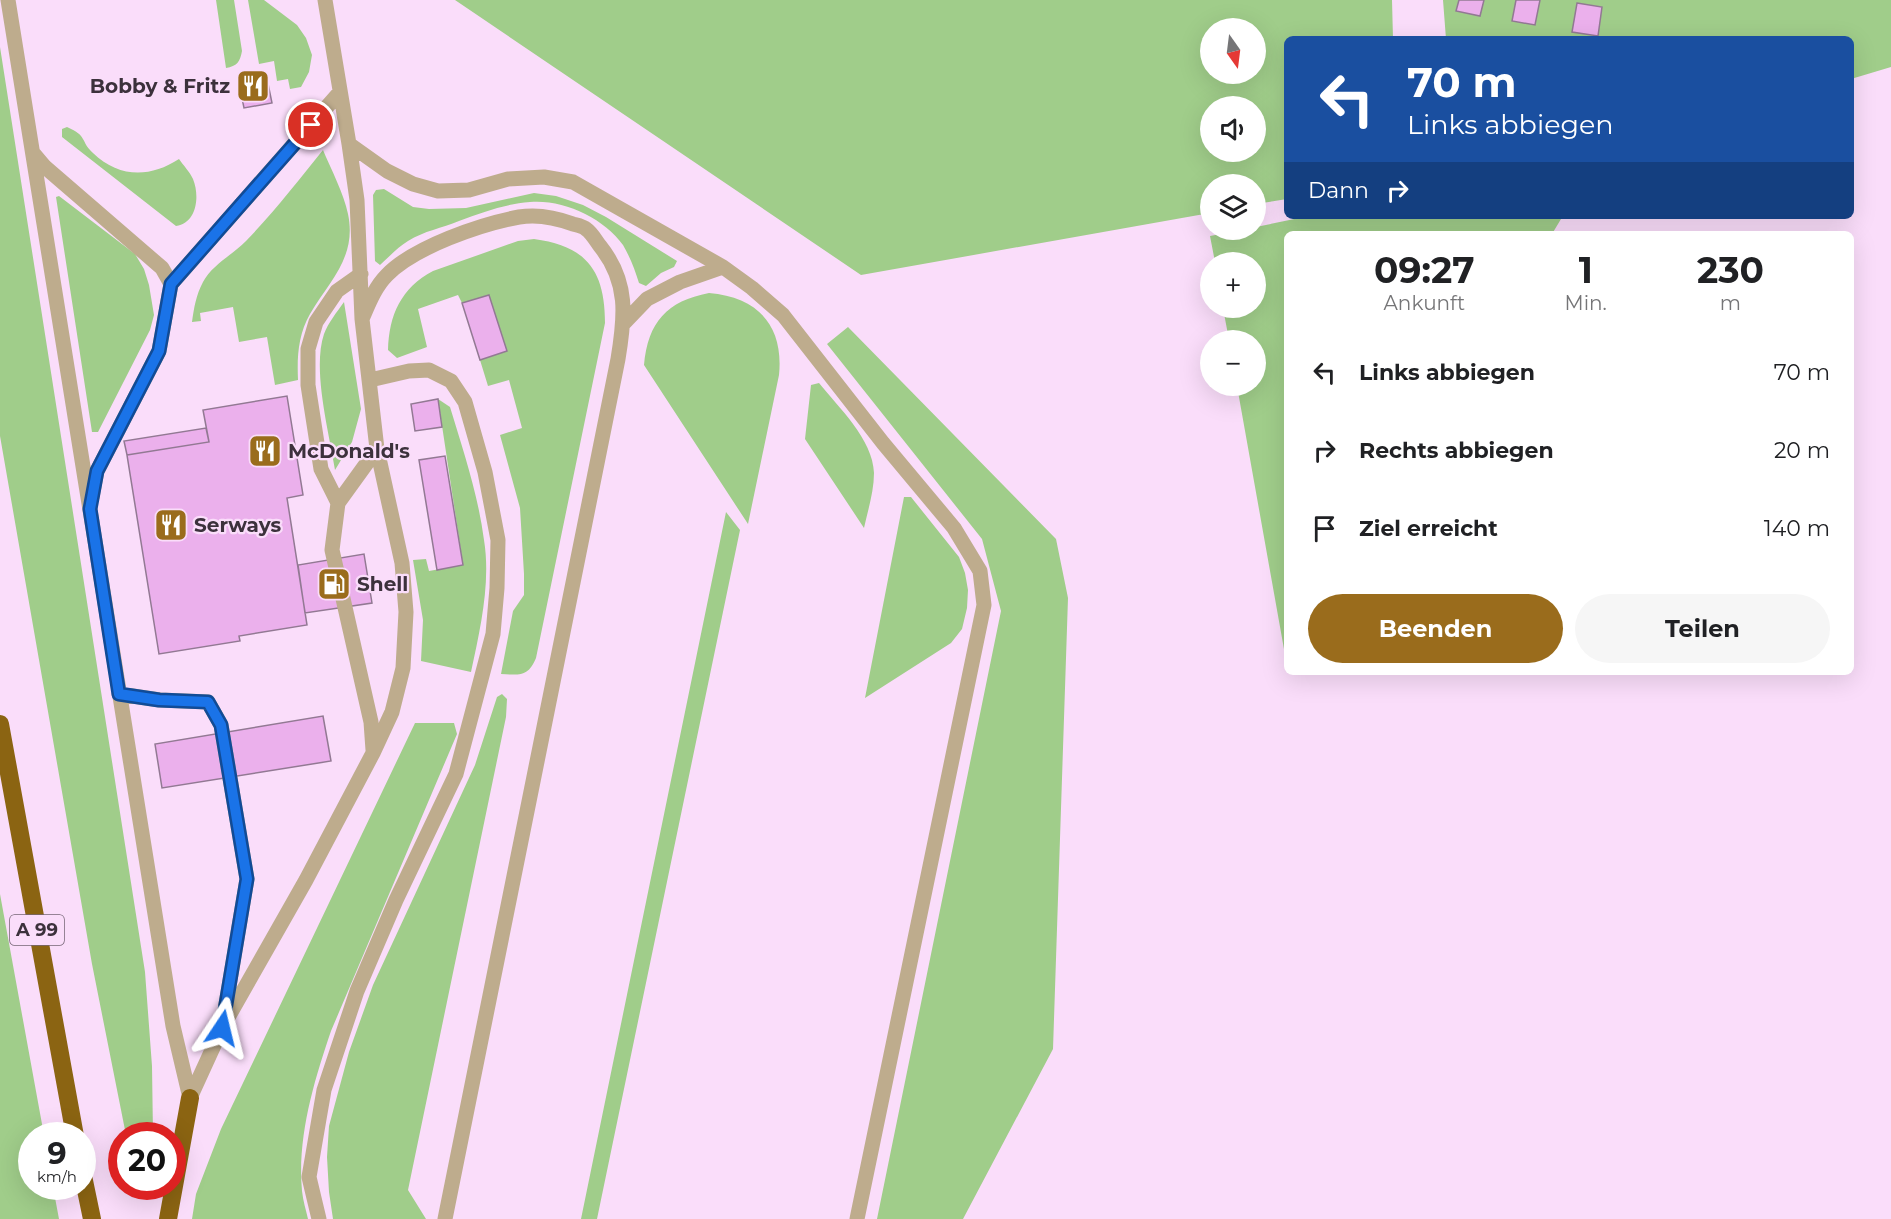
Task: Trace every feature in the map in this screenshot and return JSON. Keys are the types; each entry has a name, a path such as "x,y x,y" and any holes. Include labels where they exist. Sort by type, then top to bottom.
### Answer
{"highway":[{"name":"A 99","path":"0,724 72,1122"},
{"path":"168,1219 190,1098"},
{"path":"88,1200 92,1219"}],"lane":[{"path":"8,0 172,1026 190,1098"},
{"path":"190,1098 222,1028 306,880 374,753 392,712 403,668 406,612 402,563 377,449 362,319 360,238 350,144 325,0"},
{"path":"90,509 97,471 159,351 171,284 340,92"},
{"path":"350,144 387,171 413,184 438,191 469,190 520,178 544,177 573,182 723,267 783,315 883,443 954,528 980,571 984,605 857,1219"},
{"path":"33,152 45,167 162,268 171,284"},
{"path":"362,319 372,294 386,275 403,262 442,241 482,226 521,217 558,218 586,228 611,260 622,289 624,323 445,1219"},
{"path":"624,323 647,299 680,282 723,267"},
{"path":"338,503 321,469 308,385 308,349 316,322 337,291 361,273"},
{"path":"319,1219 309,1177 324,1090 357,991 396,900 456,774 493,634 497,588 498,540 485,472 465,402 451,381 429,370 409,371 370,380"},
{"path":"374,753 370,722 332,550 338,503 377,449"},
{"path":"119,694 159,700 208,702 221,725 247,879 222,1028"}],"green space":[{"path":"216,0 234,0 242,51 237,63 226,68"},
{"path":"248,0 264,0 297,25 306,38 312,55 309,72 301,87 290,89 288,79 277,81 274,61 259,64"},
{"path":"455,0 1392,0 1393,36 1284,36 1284,199 1266,202 1266,174 1200,174 1200,215 861,275"},
{"path":"1443,0 1891,0 1891,67 1854,78 1854,36 1446,36"},
{"path":"0,47 145,972 152,1066 153,1122 123,1122 92,964 0,436"},
{"path":"67,127 78,133 89,149 103,161 124,171 157,170 179,159 192,176 195,186 195,208 188,220 176,226 62,137 62,129"},
{"path":"323,150 346,206 350,229 349,243 340,267 310,314 303,330 298,355 298,380 275,385 267,337 239,342 233,307 200,313 201,321 192,322 195,307 207,276 256,230"},
{"path":"384,189 413,207 429,209 466,208 534,193 556,196 583,205 606,217 677,261 674,267 661,273 646,286 639,283 623,245 605,226 569,207 530,202 494,209 420,235 404,243 380,265 375,261 373,195 376,190"},
{"path":"59,196 135,254 144,269 149,285 154,315 150,330 98,432 92,432 56,197"},
{"path":"1295,219 1561,219 1554,231 1284,231 1284,649 1239,396 1266,396 1266,330 1227,330 1225,318 1266,318 1266,252 1213,252 1211,240 1266,240 1266,225"},
{"path":"534,239 552,242 567,248 589,264 601,288 605,323 536,658 526,672 513,675 501,674 513,611 524,595 524,574 520,508 500,435 522,428 509,380 488,386 480,360 507,351 489,295 462,303 458,295 418,309 427,347 397,358 388,350 394,314 405,294 422,278 433,271 518,241"},
{"path":"709,293 741,301 754,308 764,317 777,342 779,375 748,524 644,365 650,337 662,316 682,302"},
{"path":"344,302 361,409 352,442 335,470 323,401 320,365 324,334"},
{"path":"848,327 1056,539 1068,598 1053,1049 963,1219 877,1219 1001,611 982,539 827,344"},
{"path":"819,383 853,424 868,448 872,460 873,487 864,528 805,439 811,385"},
{"path":"438,399 450,407 465,456 474,489 486,556 481,623 471,672 421,661 423,620 413,560 426,559 429,571 463,565"},
{"path":"904,497 911,497 959,557 968,590 967,608 962,629 951,643 865,698"},
{"path":"726,512 740,530 597,1219 581,1219"},
{"path":"502,694 507,699 506,717 408,1190 426,1219 333,1219 327,1157 329,1126 349,1052 373,985 475,765 497,697"},
{"path":"415,723 454,723 457,734 331,1031 319,1070 308,1110 302,1150 302,1191 308,1219 192,1219 196,1194 221,1129"},
{"path":"0,894 42,1122 18,1122 18,1200 55,1200 59,1219 0,1219"}],"building":[{"path":"1459,0 1484,0 1480,16 1456,11"},
{"path":"1516,0 1540,0 1535,25 1512,21"},
{"path":"1577,3 1602,7 1598,36 1572,32"},
{"path":"266,74 272,103 244,108 238,79"},
{"path":"489,295 507,351 480,360 462,303"},
{"path":"287,396 303,495 287,498 307,625 239,636 240,641 159,654 127,455 209,442 203,410"},
{"path":"438,399 442,427 415,431 411,404"},
{"path":"206,428 209,442 127,455 124,441"},
{"path":"445,456 463,565 437,570 419,460"},
{"path":"364,554 372,603 305,613 298,565"},
{"path":"323,716 331,761 162,788 155,744"}],"place":[{"name":"Bobby & Fritz","path":"253,86"},
{"name":"McDonald's","path":"265,451"},
{"name":"Serways","path":"171,525"},
{"name":"Shell","path":"334,584"}],"route":[{"path":"222,1028 247,879 221,725 208,702 159,700 119,694 90,509 97,471 159,351 171,284 311,125"}]}
